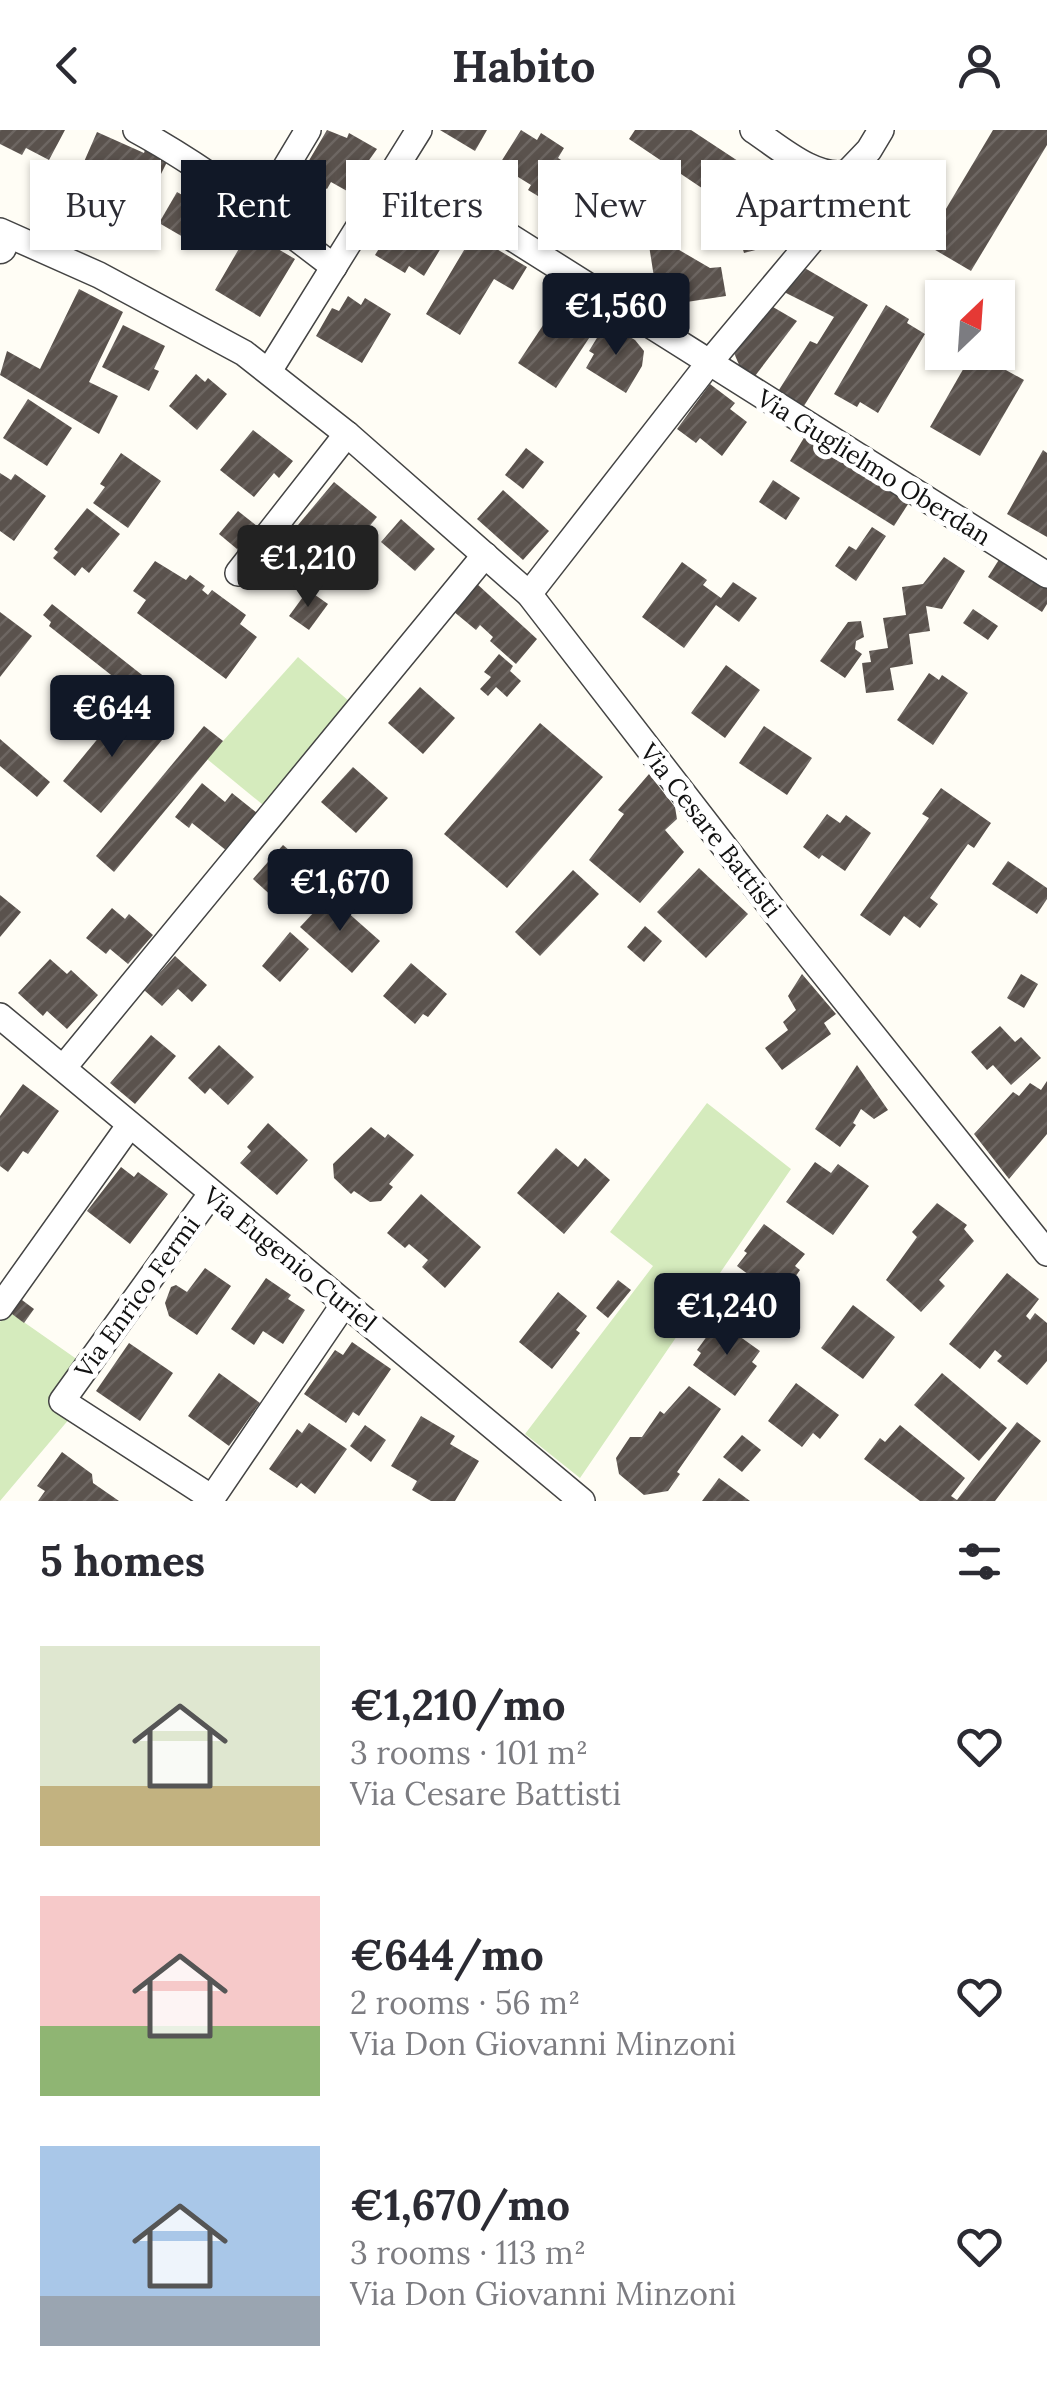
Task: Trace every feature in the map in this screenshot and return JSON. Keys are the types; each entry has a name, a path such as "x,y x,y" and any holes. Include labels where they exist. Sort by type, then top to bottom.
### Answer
{"street":[{"path":"136,130 186,160"},
{"path":"290,160 308,130"},
{"path":"402,160 420,130"},
{"path":"753,130 799,160"},
{"path":"858,160 882,130"},
{"path":"0,234 0,247"},
{"name":"Via Cesare Battisti","path":"0,234 66,260 194,324 269,371 530,594 785,925 1047,1253"},
{"name":"Via Guglielmo Oberdan","path":"518,242 1047,575"},
{"path":"269,371 346,247"},
{"path":"313,250 334,266"},
{"path":"530,594 709,363 804,250"},
{"name":"Via Cesare Battisti","path":"0,256 66,260"},
{"path":"238,573 347,434"},
{"path":"64,1067 485,555"},
{"name":"Via Eugenio Curiel","path":"0,1016 582,1501"},
{"path":"0,1307 129,1126"},
{"name":"Via Enrico Fermi","path":"211,1194 62,1401 211,1500 344,1304"}],"green space":[{"path":"298,657 350,702 268,809 207,759"},
{"path":"707,1103 791,1169 580,1478 525,1434 653,1266 610,1232"},
{"path":"8,1311 78,1360 50,1403 70,1418 0,1501 0,1322"}],"building":[{"path":"0,130 65,130 49,160 26,148 22,155 0,144"},
{"path":"327,130 347,138 349,133 377,149 369,160 346,160 346,190 331,182 326,188 326,160 309,160"},
{"path":"440,130 487,130 475,151"},
{"path":"521,130 537,140 541,133 564,148 558,158 561,160 538,160 538,196 528,190 531,185 518,177 518,160 502,160"},
{"path":"635,130 691,130 736,160 701,160 701,187 681,174 681,160 660,160 629,139"},
{"path":"993,130 1047,130 1047,145 971,271 935,250 946,250 946,209"},
{"path":"97,132 144,153 146,146 168,160 161,174 161,160 85,160"},
{"path":"177,192 181,194 181,236 161,224"},
{"path":"238,250 280,250 295,259 260,317 215,290"},
{"path":"378,250 440,250 424,276 409,266 405,273 375,255"},
{"path":"464,250 498,250 527,267 513,290 494,279 460,335 426,314"},
{"path":"650,250 679,250 710,268 721,267 726,296 680,303 656,290"},
{"path":"803,267 868,305 802,409 777,393 810,341 817,344 834,317 782,291"},
{"path":"79,289 123,312 89,382 118,396 99,434 0,375 7,351 40,369"},
{"path":"565,292 603,317 556,388 518,363"},
{"path":"348,296 361,305 365,298 391,314 362,363 316,336 332,308 339,311"},
{"path":"886,305 925,334 878,413 834,394"},
{"path":"773,307 797,321 755,376 740,367 734,353"},
{"path":"606,323 635,340 644,351 642,366 626,393 586,368 594,354 589,351"},
{"path":"123,325 165,346 149,391 102,367"},
{"path":"963,370 1006,370 1024,380 980,456 930,427"},
{"path":"196,374 205,382 208,378 227,394 197,430 169,406"},
{"path":"710,384 735,403 730,409 747,422 722,456 700,438 696,443 677,429"},
{"path":"28,399 72,428 47,466 3,438"},
{"path":"253,430 293,461 279,478 274,473 254,497 220,470"},
{"path":"805,436 910,501 894,526 790,461"},
{"path":"526,448 544,462 523,489 505,475"},
{"path":"1043,450 1047,453 1047,537 1007,514"},
{"path":"121,453 161,481 128,528 93,503 105,487 100,484"},
{"path":"0,473 11,480 15,474 46,496 14,541 0,531"},
{"path":"773,480 800,498 786,520 759,502"},
{"path":"334,482 377,517 336,567 293,531"},
{"path":"503,490 549,531 523,560 477,519"},
{"path":"87,508 120,534 89,573 82,567 75,576 53,558 58,552 54,549"},
{"path":"238,511 257,526 237,549 219,534"},
{"path":"401,519 435,549 415,571 381,542"},
{"path":"872,527 886,536 856,581 835,566 849,546 856,550"},
{"path":"944,557 965,571 942,609 926,606 930,631 909,634 913,664 890,668 894,690 866,693 862,663 871,662 869,651 888,648 883,618 906,615 902,587 923,584"},
{"path":"1000,558 1047,588 1047,604 1042,612 988,577"},
{"path":"155,561 186,580 190,575 205,586 202,590 208,595 212,590 246,615 240,624 257,637 226,679 137,613 146,600 133,591"},
{"path":"682,562 707,580 703,585 721,598 733,582 757,598 739,622 716,605 684,648 642,617"},
{"path":"476,583 537,639 516,664 490,641 493,637 480,625 476,630 453,611"},
{"path":"308,590 328,604 309,630 289,616"},
{"path":"52,604 151,682 139,697 49,626 51,622 43,615"},
{"path":"973,609 998,626 988,640 963,623"},
{"path":"0,612 32,636 0,677"},
{"path":"861,621 864,637 856,641 855,649 862,654 845,678 820,661 848,622"},
{"path":"499,654 513,666 510,671 521,681 507,697 496,687 488,696 480,689 491,677 484,672"},
{"path":"726,665 760,690 725,738 691,713"},
{"path":"929,673 939,680 942,675 968,693 933,745 897,720"},
{"path":"420,687 455,718 423,754 388,723"},
{"path":"123,708 162,740 101,813 63,781"},
{"path":"540,723 603,777 507,888 444,834"},
{"path":"204,726 223,741 114,872 96,856"},
{"path":"764,726 812,758 787,795 739,763"},
{"path":"0,739 50,782 37,797 0,766"},
{"path":"353,767 388,798 356,833 321,802"},
{"path":"649,774 675,807 677,819 665,830 684,852 640,903 589,860 624,814 618,810"},
{"path":"202,783 225,802 232,793 257,813 227,851 192,823 189,828 175,817"},
{"path":"941,788 991,823 974,848 968,844 930,898 938,904 920,928 904,916 890,936 860,915 929,818 922,814"},
{"path":"827,814 840,823 846,815 871,833 845,871 803,847"},
{"path":"283,845 316,873 285,908 253,879"},
{"path":"1008,861 1047,888 1047,899 1037,914 992,884"},
{"path":"699,868 748,914 706,958 657,912"},
{"path":"573,870 599,894 540,956 515,932"},
{"path":"0,895 21,912 0,937"},
{"path":"329,896 380,941 352,973 300,927"},
{"path":"112,908 125,919 129,914 153,935 128,964 110,949 106,954 86,938"},
{"path":"645,926 662,941 644,962 627,947"},
{"path":"290,932 309,949 280,982 262,966"},
{"path":"175,956 207,985 192,1002 178,989 162,1006 144,990"},
{"path":"50,959 67,974 71,970 98,995 67,1029 47,1011 43,1016 18,993"},
{"path":"411,963 447,994 428,1017 423,1014 415,1024 383,996"},
{"path":"802,974 836,1014 824,1023 831,1034 782,1070 765,1048 788,1030 783,1022 796,1010 788,996"},
{"path":"1021,974 1038,984 1024,1008 1007,998"},
{"path":"1000,1026 1015,1042 1021,1037 1041,1058 1011,1085 993,1065 987,1070 971,1052"},
{"path":"151,1035 176,1056 135,1104 110,1083"},
{"path":"219,1045 254,1077 228,1105 210,1088 205,1094 188,1078"},
{"path":"857,1065 888,1110 874,1119 861,1109 853,1123 856,1125 840,1147 815,1129"},
{"path":"1047,1081 1047,1134 1009,1179 974,1134 1013,1092 1019,1096 1030,1083 1041,1090"},
{"path":"23,1084 59,1111 28,1154 23,1151 8,1172 0,1166 0,1116"},
{"path":"268,1123 308,1160 277,1195 240,1163 251,1151 247,1147"},
{"path":"371,1127 385,1138 388,1134 414,1155 389,1184 393,1187 381,1201 370,1202 354,1191 351,1194 334,1178 333,1164"},
{"path":"556,1148 578,1167 585,1158 610,1180 564,1234 517,1193"},
{"path":"815,1162 831,1173 838,1164 869,1186 833,1235 786,1202"},
{"path":"121,1167 134,1177 138,1172 168,1194 130,1244 87,1211"},
{"path":"421,1194 481,1247 445,1288 422,1267 428,1260 387,1233"},
{"path":"937,1203 967,1225 964,1229 974,1241 939,1280 945,1286 921,1312 886,1280 917,1237 912,1232"},
{"path":"764,1224 805,1254 795,1266 800,1270 780,1298 737,1266"},
{"path":"205,1268 231,1286 197,1335 169,1316 165,1303 171,1287 176,1285 187,1292"},
{"path":"1007,1273 1039,1299 1026,1316 1030,1320 1035,1313 1047,1323 1047,1361 1027,1385 997,1361 1002,1356 995,1350 980,1369 949,1344"},
{"path":"266,1278 305,1310 283,1344 263,1331 254,1345 231,1329"},
{"path":"618,1280 631,1290 608,1318 596,1308"},
{"path":"558,1292 587,1316 576,1330 580,1333 552,1369 519,1342"},
{"path":"18,1297 34,1309 24,1323 8,1311"},
{"path":"853,1305 895,1337 863,1379 821,1348"},
{"path":"718,1321 760,1351 752,1362 757,1366 735,1396 693,1365 701,1353 697,1350"},
{"path":"352,1342 391,1369 359,1416 353,1412 346,1423 304,1394 335,1350 343,1355"},
{"path":"129,1343 173,1373 140,1421 96,1391"},
{"path":"219,1373 260,1403 229,1446 188,1416"},
{"path":"942,1373 1007,1428 979,1461 914,1405"},
{"path":"796,1383 839,1415 820,1439 813,1433 802,1447 768,1421"},
{"path":"689,1386 721,1409 668,1491 644,1495 619,1474 616,1458 630,1437 642,1437 660,1411 664,1414"},
{"path":"421,1416 455,1436 450,1444 479,1461 455,1501 431,1501 412,1490 417,1481 391,1466"},
{"path":"1017,1422 1041,1441 995,1501 920,1501 864,1459 880,1438 885,1442 900,1425 965,1478 951,1496 957,1500"},
{"path":"309,1423 347,1449 315,1494 301,1483 297,1488 269,1469 297,1429 302,1433"},
{"path":"365,1425 386,1440 371,1462 350,1446"},
{"path":"742,1435 761,1450 742,1472 723,1457"},
{"path":"62,1452 92,1474 93,1483 119,1501 38,1501 45,1491 37,1486"},
{"path":"719,1478 750,1501 702,1501"}]}
